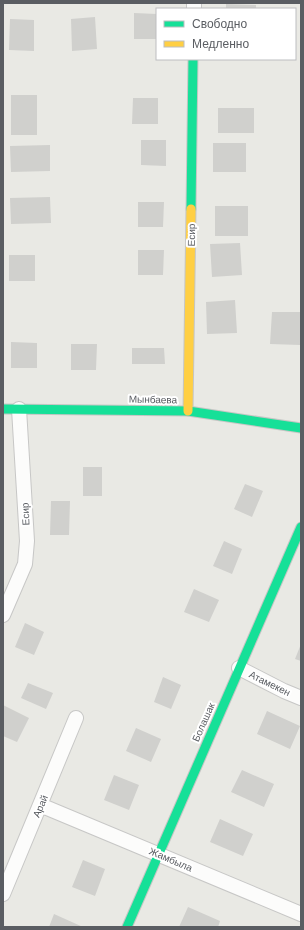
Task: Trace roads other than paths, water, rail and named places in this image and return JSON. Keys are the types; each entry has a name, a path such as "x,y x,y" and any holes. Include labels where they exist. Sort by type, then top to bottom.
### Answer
{"street":[{"name":"Есир","path":"188,411 193,60"},
{"name":"Мынбаева","path":"3,409 188,411 301,428"},
{"name":"Есир","path":"3,615 25,564 27,541 19,409"},
{"name":"Болашак","path":"127,927 301,527"},
{"name":"Атамекен","path":"239,668 301,698"},
{"name":"Арай","path":"3,894 76,718"},
{"name":"Жамбыла","path":"40,805 301,914"}]}
